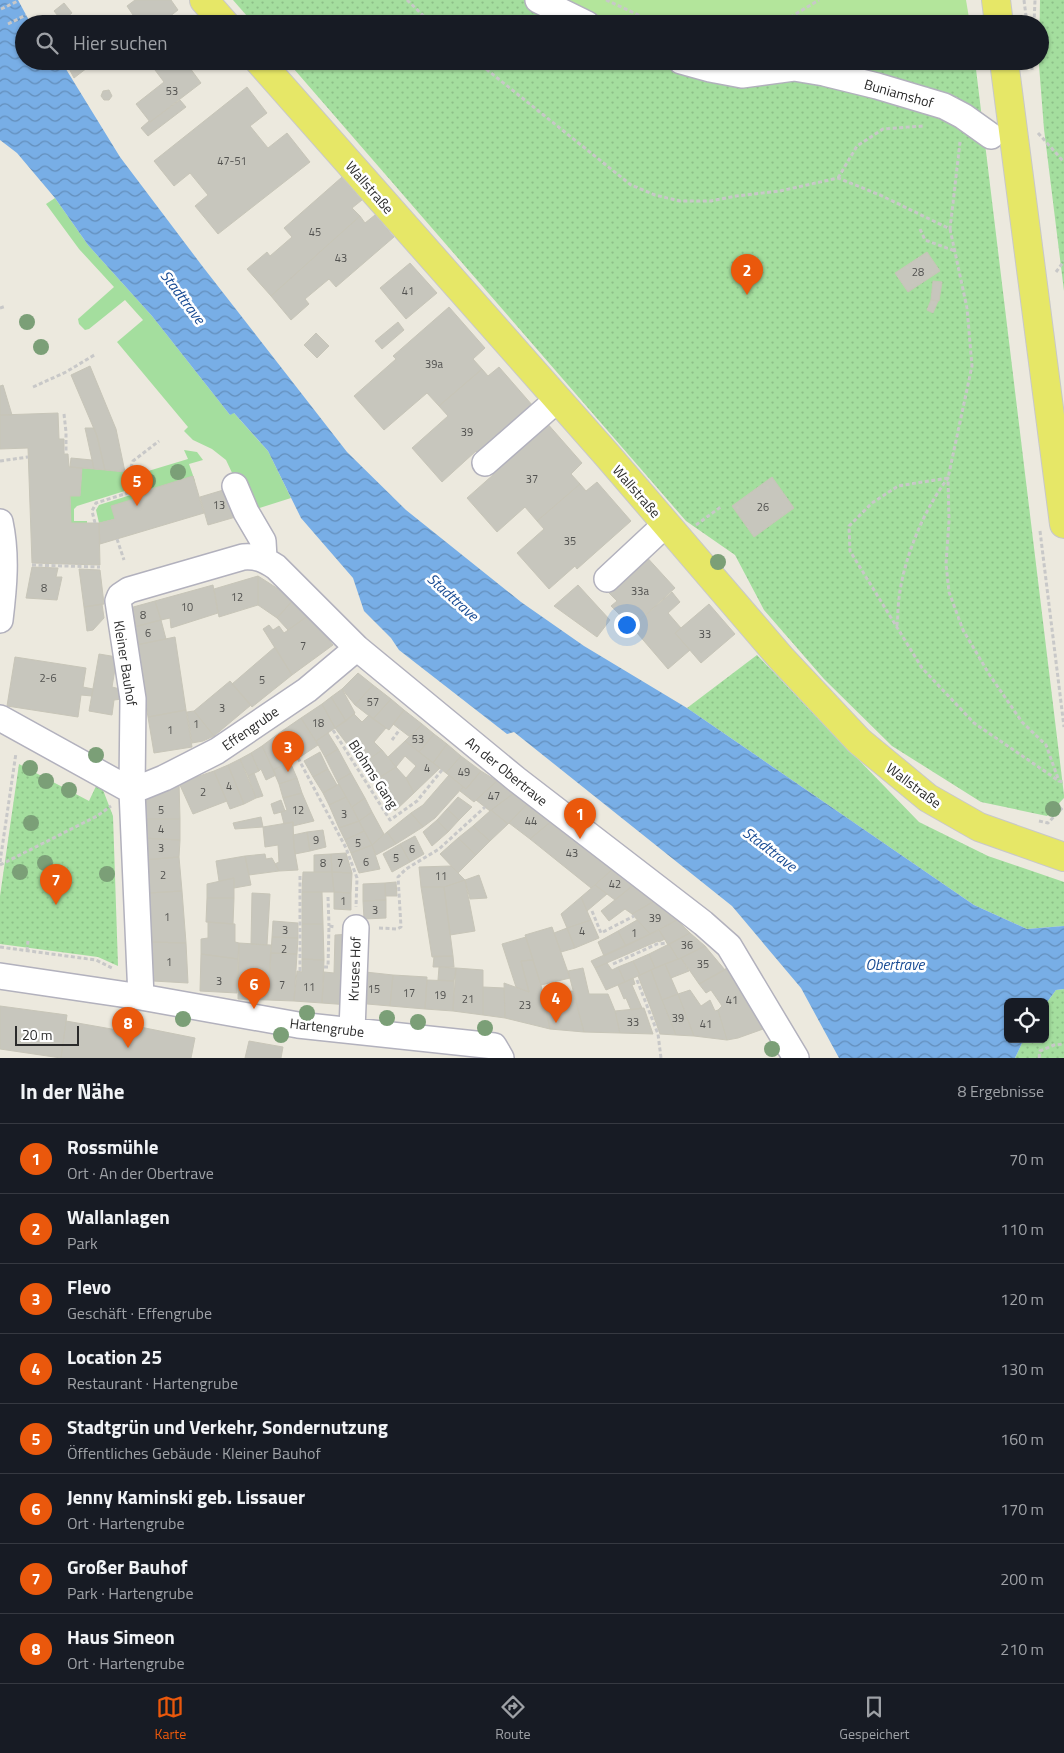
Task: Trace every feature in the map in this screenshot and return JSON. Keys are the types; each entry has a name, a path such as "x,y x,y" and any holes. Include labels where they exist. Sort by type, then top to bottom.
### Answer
{"main road":[{"path":"204,0 217,15"},
{"path":"996,0 998,15"},
{"name":"Wallstraße","path":"267,70 558,399 781,658 858,741 928,798 980,827 1064,857"},
{"path":"1005,70 1064,524"}],"street":[{"path":"538,0 569,15"},
{"name":"Buniamshof","path":"715,70 742,75 779,70"},
{"name":"Buniamshof","path":"809,70 877,86 944,106 963,116 991,136"},
{"path":"485,464 558,399"},
{"path":"234,486 262,540 264,558"},
{"path":"0,522 4,540 5,564 0,620"},
{"path":"607,579 666,524"},
{"name":"Kleiner Bauhof","path":"132,791 133,700 118,608 120,596 129,590 243,556 264,558"},
{"name":"An der Obertrave","path":"264,558 276,567 356,648 516,779 703,923 729,946 795,1058"},
{"name":"Effengrube","path":"132,791 164,778 217,751 276,709 307,690 356,648"},
{"path":"1,718 132,791 141,997"},
{"name":"Kruses Hof","path":"352,1030 355,920"},
{"name":"Hartengrube","path":"0,976 141,997 298,1025 494,1046 501,1058"}],"path":[{"path":"1,9 18,0"},
{"path":"407,0 423,15"},
{"path":"606,0 638,15"},
{"path":"794,15 819,0"},
{"path":"1024,0 1026,15"},
{"path":"1034,15 1035,0"},
{"path":"8,24 15,20"},
{"path":"487,70 631,185 655,195 680,201 711,201 788,189 838,178 880,195 950,229"},
{"path":"963,116 950,229 967,308 972,366 948,478 949,521 946,564 949,592 963,630 989,674 1022,722 1046,745 1059,781"},
{"path":"838,178 857,146 883,129 927,125"},
{"path":"1036,130 1064,162"},
{"path":"920,229 925,240 955,251"},
{"path":"1053,277 1064,261"},
{"path":"0,308 6,306"},
{"path":"33,387 66,372 96,354"},
{"path":"64,414 66,432 66,451 64,452"},
{"path":"95,523 92,511 96,503 134,491 131,467 133,461 159,441"},
{"path":"0,461 28,457"},
{"path":"948,478 898,486 872,503 849,526 850,551 922,668 974,723 1059,781 1064,782"},
{"path":"897,626 900,590 914,540 935,495 948,478"},
{"path":"695,526 722,506"},
{"path":"117,539 124,560"},
{"path":"32,565 100,568"},
{"path":"0,863 16,749 1,718"},
{"path":"392,740 400,729"},
{"name":"Blohms Gang","path":"332,730 390,820 417,801 442,770"},
{"path":"298,758 346,848 357,878 355,920"},
{"path":"0,863 97,816 132,791"},
{"name":"Kruses Hof","path":"355,920 397,929 401,927 398,877 406,869 434,853 485,807"},
{"path":"300,876 300,971"},
{"name":"Kruses Hof","path":"328,897 329,926"},
{"path":"592,911 601,933 634,916"},
{"path":"27,951 28,940"},
{"path":"613,964 658,944 667,943"},
{"path":"637,980 658,1034 661,1058"},
{"path":"1039,1058 1040,1051 1054,1045 1064,1044"}],"green space":[{"path":"233,0 547,0 579,15 246,15"},
{"path":"547,0 966,0 968,15 579,15"},
{"path":"1040,0 1064,0 1064,291 1044,129 1039,70 1049,70 1049,15 1040,15"},
{"path":"295,70 976,70 1064,798 1047,816 981,802 892,746 824,679 764,610 735,555 686,521"},
{"path":"55,198 88,245 152,316 230,415 233,412 268,451 291,498 250,511 226,460 212,449 193,440 184,431 188,427 117,342 143,320 125,300 89,329 85,330 79,324 78,319 114,287 79,249 46,204"},
{"path":"184,450 197,452 203,460 189,464 195,481 112,506 115,519 99,523 96,510 99,505 137,493 135,475 188,459"},
{"path":"82,468 128,472 131,489 77,506 74,509 74,521 87,521 87,524 71,523 70,496 80,496"},
{"path":"757,655 919,822 988,856 1064,882 1064,926 1027,929 974,905 687,708"},
{"path":"19,764 89,801 97,784 103,790 113,816 118,966 98,957 0,944 0,896"},
{"path":"1064,989 1064,1058 1015,1058 1022,1043 1049,1043 1049,1000 1056,990"}],"water":[{"name":"Obertrave","path":"0,0 18,0 26,15 15,15 15,70 67,70 120,157 203,267 347,452 406,510 521,602 584,646 687,708 974,905 1027,929 1064,926 1064,989 1056,990 1049,1000 1049,998 1004,998 1004,1043 1022,1043 1015,1058 839,1058 801,988 732,906 514,732 507,734 399,650 391,638 364,611 353,578 301,518 268,451 234,413 230,415 152,316 88,245 55,198 17,153 0,140"}],"building":[{"path":"135,0 171,0 178,10 172,15 133,15 127,6"},
{"path":"64,3 72,13 70,15 57,15 54,11"},
{"path":"70,70 84,70 74,78"},
{"path":"155,70 191,70 201,83 150,122 136,104 164,82"},
{"path":"247,87 267,113 250,126 268,148 287,133 310,162 218,234 195,206 208,195 190,173 174,186 154,161"},
{"path":"109,90 112,96 109,100 104,100 101,96 103,91"},
{"path":"180,100 186,107 148,136 141,128"},
{"path":"342,177 362,200 352,208 360,216 271,296 247,269 267,252 270,256 292,237 284,228"},
{"path":"375,215 394,237 336,287 329,279 305,299 309,304 291,320 271,296 360,216 365,223"},
{"path":"927,252 940,271 908,292 895,273"},
{"path":"410,263 437,293 406,319 380,288"},
{"path":"933,281 942,282 939,301 931,300"},
{"path":"931,300 938,301 933,313 927,310"},
{"path":"449,307 485,348 473,359 482,369 439,406 427,393 384,430 354,396 396,359 393,356"},
{"path":"398,322 404,330 382,349 375,341"},
{"path":"316,333 329,346 317,358 304,345"},
{"path":"90,366 116,429 125,472 105,470 97,436 71,375"},
{"path":"499,367 533,406 479,454 476,451 442,482 412,448 448,416 439,406 482,369 488,376"},
{"path":"3,385 12,415 0,415 0,386"},
{"path":"58,413 59,439 64,439 64,454 68,454 69,467 82,468 80,496 70,496 71,523 99,523 100,565 32,563 28,448 0,449 0,415"},
{"path":"546,422 582,463 571,474 580,484 537,521 525,507 497,532 467,498 494,474 491,471"},
{"path":"85,428 94,428 105,470 94,469"},
{"path":"71,458 92,460 94,469 70,467"},
{"path":"193,476 204,513 100,544 99,523 115,519 111,506 147,495 145,491"},
{"path":"772,477 794,508 754,537 732,506"},
{"path":"597,482 631,521 577,569 575,566 549,589 517,553 544,529 537,521 580,484 586,491"},
{"path":"230,488 239,516 208,525 200,497"},
{"path":"643,553 675,588 632,627 611,606 617,601 605,589"},
{"path":"32,567 58,568 56,577 62,577 57,600 26,598"},
{"path":"79,569 100,570 104,604 84,607"},
{"path":"258,576 294,599 277,618 258,605"},
{"path":"258,576 258,605 219,617 214,589"},
{"path":"213,585 218,613 171,628 170,618 161,620 155,601"},
{"path":"578,585 610,620 597,637 554,606"},
{"path":"672,592 680,602 668,613 681,628 675,633 690,650 668,669 632,627"},
{"path":"294,599 309,615 288,630 277,618"},
{"path":"155,601 161,620 130,628 126,609"},
{"path":"102,604 104,618 93,630 87,631 84,607"},
{"path":"709,604 735,634 701,663 675,633"},
{"path":"309,615 333,645 292,675 263,629 269,625 273,630 279,626 284,633"},
{"path":"161,620 166,639 136,645 130,628"},
{"path":"175,637 186,710 148,717 136,645"},
{"path":"275,647 292,675 252,707 232,684"},
{"path":"99,654 117,657 112,687 120,689 122,699 114,700 112,715 89,711"},
{"path":"15,657 86,668 83,687 93,689 92,696 81,695 78,717 7,706"},
{"path":"358,673 373,685 355,705 342,689"},
{"path":"230,681 251,705 214,736 194,711"},
{"path":"373,685 391,699 373,719 355,705"},
{"path":"342,689 355,713 346,721 331,697"},
{"path":"331,697 346,721 335,728 322,704"},
{"path":"391,699 404,710 389,730 373,719"},
{"path":"322,704 335,728 316,741 301,718"},
{"path":"186,710 192,747 154,753 148,717"},
{"path":"404,710 422,724 410,737 393,724"},
{"path":"194,711 214,736 192,743 187,712"},
{"path":"354,714 362,722 369,715 386,728 374,742 382,750 362,764 335,728"},
{"path":"301,718 318,745 297,759 282,731"},
{"path":"422,724 434,734 419,752 405,741"},
{"path":"282,731 297,759 273,770 262,746"},
{"path":"328,733 338,749 325,757 316,741"},
{"path":"434,734 447,744 433,763 419,752"},
{"path":"405,741 440,768 414,793 406,778 416,766 405,756 396,767 388,757"},
{"path":"447,744 461,756 446,773 433,763"},
{"path":"262,746 276,775 266,780 261,769 259,771 251,753"},
{"path":"338,749 351,773 337,781 325,757"},
{"path":"382,750 396,767 374,781 362,764"},
{"path":"320,752 328,769 313,777 304,761"},
{"path":"251,753 259,771 248,776 240,759"},
{"path":"461,756 481,771 466,789 446,773"},
{"path":"240,759 256,798 244,804 228,765"},
{"path":"290,762 297,778 279,784 273,770"},
{"path":"228,765 244,804 230,809 214,771"},
{"path":"396,767 406,778 414,793 395,811 374,781"},
{"path":"328,769 337,785 323,793 313,777"},
{"path":"214,771 227,801 193,814 179,783"},
{"path":"481,771 497,781 474,802 460,791 463,787 466,789"},
{"path":"254,773 263,796 256,798 248,776"},
{"path":"351,773 365,798 352,807 337,781"},
{"path":"449,775 463,787 435,818 423,827 411,813 423,805"},
{"path":"297,778 302,793 283,798 279,784"},
{"path":"497,781 514,793 490,811 476,800"},
{"path":"179,783 180,819 142,819 142,801"},
{"path":"339,784 346,797 329,805 323,793"},
{"path":"302,793 314,821 293,826 293,822 284,824 281,812 287,810 283,798"},
{"path":"514,793 528,803 508,824 491,810"},
{"path":"346,797 359,821 339,828 329,805"},
{"path":"458,797 472,807 459,820 447,809"},
{"path":"365,798 372,812 359,821 352,807"},
{"path":"281,800 285,811 274,814 271,804"},
{"path":"528,803 554,819 530,839 509,823"},
{"path":"447,809 459,820 448,832 437,820"},
{"path":"491,810 508,824 490,841 473,826"},
{"path":"372,812 384,834 372,845 359,821"},
{"path":"411,813 423,827 396,844 387,832"},
{"path":"261,817 263,827 235,829 233,823"},
{"path":"142,819 180,819 180,840 142,838"},
{"path":"554,819 615,867 591,888 530,839"},
{"path":"437,820 448,832 432,846 423,832"},
{"path":"359,821 364,831 345,840 339,828"},
{"path":"293,822 294,847 298,870 279,871 275,864 279,862 278,845 265,847 263,827"},
{"path":"473,826 490,841 476,855 458,838"},
{"path":"323,830 326,847 310,851 307,832"},
{"path":"364,831 372,845 351,853 345,840"},
{"path":"307,832 310,851 295,854 293,835"},
{"path":"387,832 396,844 376,855 372,845"},
{"path":"415,836 424,854 410,862 400,844"},
{"path":"142,838 180,840 179,857 144,860"},
{"path":"458,838 476,855 458,873 440,854"},
{"path":"400,844 410,862 392,872 383,854"},
{"path":"372,845 380,869 359,873 351,853"},
{"path":"346,853 352,873 332,872 331,854"},
{"path":"265,854 266,859 272,858 279,871 249,875 245,856"},
{"path":"331,854 332,872 314,872 314,855"},
{"path":"245,856 251,885 234,888 234,878 219,881 216,861"},
{"path":"179,857 182,891 148,893 144,860"},
{"path":"451,866 465,880 444,887 421,887 419,867"},
{"path":"615,867 636,883 615,900 595,885"},
{"path":"303,872 332,872 334,892 302,892"},
{"path":"332,872 352,873 351,893 334,892"},
{"path":"479,875 487,898 470,899 465,880"},
{"path":"234,878 234,898 207,898 207,884"},
{"path":"465,880 475,931 450,935 444,887"},
{"path":"396,882 397,896 385,896 385,883"},
{"path":"385,883 386,900 363,901 363,884"},
{"path":"636,883 656,900 632,914 625,909 609,921 601,911"},
{"path":"595,885 607,894 587,911 581,897"},
{"path":"421,887 444,887 453,956 432,957"},
{"path":"182,891 186,943 150,942 148,893"},
{"path":"302,892 322,892 323,924 302,924"},
{"path":"334,892 351,893 351,910 334,909"},
{"path":"252,893 270,894 267,945 251,944"},
{"path":"581,897 591,920 567,928 561,914"},
{"path":"207,898 234,898 233,924 206,922"},
{"path":"386,900 386,918 364,919 363,901"},
{"path":"656,900 677,920 650,934 632,914"},
{"path":"591,920 599,938 575,948 567,928"},
{"path":"637,920 650,934 626,946 618,931"},
{"path":"677,920 690,933 668,945 659,930"},
{"path":"273,921 298,923 298,938 272,937"},
{"path":"208,922 235,924 235,942 239,943 238,959 201,954 201,939 208,938"},
{"path":"302,924 323,924 324,960 302,959"},
{"path":"552,927 570,978 541,985 525,935"},
{"path":"567,928 575,948 561,952 554,933"},
{"path":"659,930 665,939 659,942 595,968 591,961"},
{"path":"618,931 626,946 604,956 598,942"},
{"path":"690,933 705,946 678,959 669,944"},
{"path":"351,934 350,1005 322,1003 324,972 334,973 335,935"},
{"path":"272,937 298,938 297,954 271,953"},
{"path":"526,937 533,960 521,961 529,992 516,987 502,944"},
{"path":"150,942 186,943 188,983 153,981"},
{"path":"239,943 271,945 268,1000 238,999"},
{"path":"669,944 678,959 655,968 649,954"},
{"path":"705,946 725,970 699,984 681,958"},
{"path":"271,953 297,954 294,1001 268,1000"},
{"path":"201,954 238,959 237,993 200,991"},
{"path":"649,954 655,968 640,975 633,961"},
{"path":"434,956 453,956 454,967 433,967"},
{"path":"681,958 689,971 671,978 665,964"},
{"path":"302,959 324,960 322,1003 294,1001 297,971 302,972"},
{"path":"533,960 541,985 550,1029 505,1018 504,983 529,992 521,961"},
{"path":"633,961 640,975 625,982 618,967"},
{"path":"607,963 612,970 618,967 625,982 606,990 595,968"},
{"path":"665,964 678,994 662,1000 651,970"},
{"path":"439,967 456,968 454,981 438,980"},
{"path":"456,968 483,970 483,1015 453,1011"},
{"path":"583,968 589,994 608,994 615,1011 620,1033 584,1032 568,971"},
{"path":"727,968 766,1028 727,1040 718,1010 722,1006 711,990 706,993 699,984"},
{"path":"651,970 676,1035 660,1034 638,976"},
{"path":"356,971 393,975 390,1006 356,1003"},
{"path":"393,975 427,977 425,1009 390,1006"},
{"path":"633,978 635,984 632,985 642,1008 631,1010 618,985"},
{"path":"427,980 454,981 453,1011 425,1009"},
{"path":"483,987 504,988 505,1018 483,1015"},
{"path":"690,990 701,1006 710,1000 715,1011 718,1010 727,1040 694,1036 678,994"},
{"path":"573,991 584,1032 550,1029 542,993"},
{"path":"678,994 694,1036 676,1035 662,1000"},
{"path":"0,1006 67,1015 61,1058 0,1049"},
{"path":"644,1008 653,1034 620,1033 615,1011"},
{"path":"66,1021 123,1031 125,1024 195,1038 191,1058 61,1058"},
{"path":"249,1041 283,1047 281,1058 245,1058"}],"place":[{"name":"Wallanlagen","path":"747,295"},
{"name":"Stadtgrün und Verkehr, Sondernutzung","path":"137,506"},
{"name":"Flevo","path":"288,772"},
{"name":"Rossmühle","path":"580,839"},
{"name":"Großer Bauhof","path":"56,905"},
{"name":"Jenny Kaminski geb. Lissauer","path":"254,1009"},
{"name":"Location 25","path":"556,1023"},
{"name":"Haus Simeon","path":"128,1048"}],"water label":[{"name":"Stadttrave","path":"183,297"},
{"name":"Stadttrave","path":"453,597"},
{"name":"Stadttrave","path":"770,849"}]}
